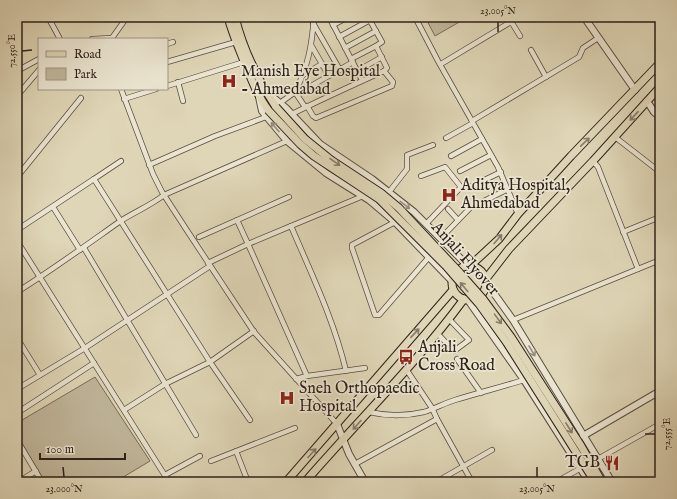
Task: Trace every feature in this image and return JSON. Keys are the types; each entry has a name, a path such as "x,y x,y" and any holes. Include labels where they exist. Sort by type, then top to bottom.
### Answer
{"main road":[{"name":"Anjali Flyover","path":"228,17 244,62 267,114 314,156 379,199 446,266 479,304 506,343 595,482"},
{"name":"Anjali Flyover","path":"235,17 242,40 266,92 304,139 331,160 381,193 399,208 483,299 511,337 581,446 602,482"},
{"path":"660,62 518,214 499,239 469,266 454,274 452,281 453,290 459,297 466,300 478,298 485,283 509,249 593,161 660,87"},
{"path":"469,266 480,271 485,283"},
{"path":"286,482 453,290"},
{"path":"306,482 466,300"}],"street":[{"path":"17,20 24,17"},
{"path":"48,17 59,38"},
{"path":"113,38 127,17"},
{"path":"296,93 307,64 314,17"},
{"path":"329,17 362,80"},
{"path":"333,25 348,17"},
{"path":"415,17 501,172 518,214"},
{"path":"584,17 635,90"},
{"path":"339,37 369,18 382,42 340,70 296,93 278,105 292,114 320,144 372,179 414,212 469,266"},
{"path":"313,23 340,70"},
{"path":"441,64 509,23 512,23 520,36"},
{"path":"345,48 376,31"},
{"path":"446,138 579,57 583,48 598,38"},
{"path":"168,44 172,42"},
{"path":"168,62 236,42"},
{"path":"311,45 329,76"},
{"path":"292,114 384,71 387,68 376,46"},
{"path":"532,50 546,77"},
{"path":"357,71 382,57"},
{"path":"17,71 38,60"},
{"path":"168,86 244,62"},
{"path":"303,76 322,64"},
{"path":"17,96 38,71"},
{"path":"296,93 312,116 316,118 392,86 393,82 384,71"},
{"path":"178,82 183,101"},
{"path":"121,90 149,165 164,195 254,331 337,424 349,454 365,482"},
{"path":"124,99 153,90"},
{"path":"17,177 81,98"},
{"path":"648,101 654,112 660,117"},
{"path":"149,165 267,114 287,141 326,173 363,196 395,222 452,281"},
{"path":"614,137 660,172"},
{"path":"451,156 482,139"},
{"path":"17,292 121,221 164,195 287,141"},
{"path":"389,192 408,169 407,155 433,145"},
{"path":"460,171 491,155"},
{"path":"17,230 121,161"},
{"path":"593,161 598,167 638,269"},
{"path":"421,176 445,167 461,187 426,224"},
{"path":"470,187 501,172"},
{"path":"94,179 210,362 250,420"},
{"path":"480,203 508,189"},
{"path":"17,389 85,348 167,294 209,264 248,244 363,196"},
{"path":"199,237 289,197"},
{"path":"53,207 82,249 127,320 196,435"},
{"path":"441,238 470,208"},
{"path":"448,209 458,220"},
{"path":"623,232 660,217"},
{"path":"237,220 307,376"},
{"path":"395,222 352,245 375,315 379,315 429,258"},
{"path":"291,226 329,314 346,371"},
{"path":"17,241 169,482"},
{"path":"513,320 660,260"},
{"path":"485,283 513,320 612,482"},
{"path":"466,300 524,380 589,482"},
{"path":"437,333 454,351 469,340 449,319"},
{"path":"124,410 165,384 210,362 254,331"},
{"path":"17,338 40,375"},
{"path":"457,358 481,393"},
{"path":"17,412 94,363"},
{"path":"296,379 307,376 365,368"},
{"path":"406,369 432,408 437,420 472,482"},
{"path":"369,412 379,414 413,414 524,380"},
{"path":"583,436 660,392"},
{"path":"355,464 437,420"},
{"path":"556,482 660,424"},
{"path":"211,461 295,428"},
{"path":"17,440 42,482"},
{"path":"436,482 492,450"},
{"path":"236,452 248,482"},
{"path":"165,475 200,456"},
{"path":"18,482 36,471"},
{"path":"656,482 660,480"}],"green space":[{"path":"425,17 468,17 435,36"},
{"path":"95,377 150,461 115,482 45,482 17,435 17,423"}],"place":[{"name":"Manish Eye Hospital - Ahmedabad","path":"229,81"},
{"name":"Aditya Hospital, Ahmedabad","path":"449,195"},
{"name":"Anjali Cross Road","path":"406,357"},
{"name":"Sneh Orthopaedic Hospital","path":"287,398"},
{"name":"TGB","path":"612,463"}]}
